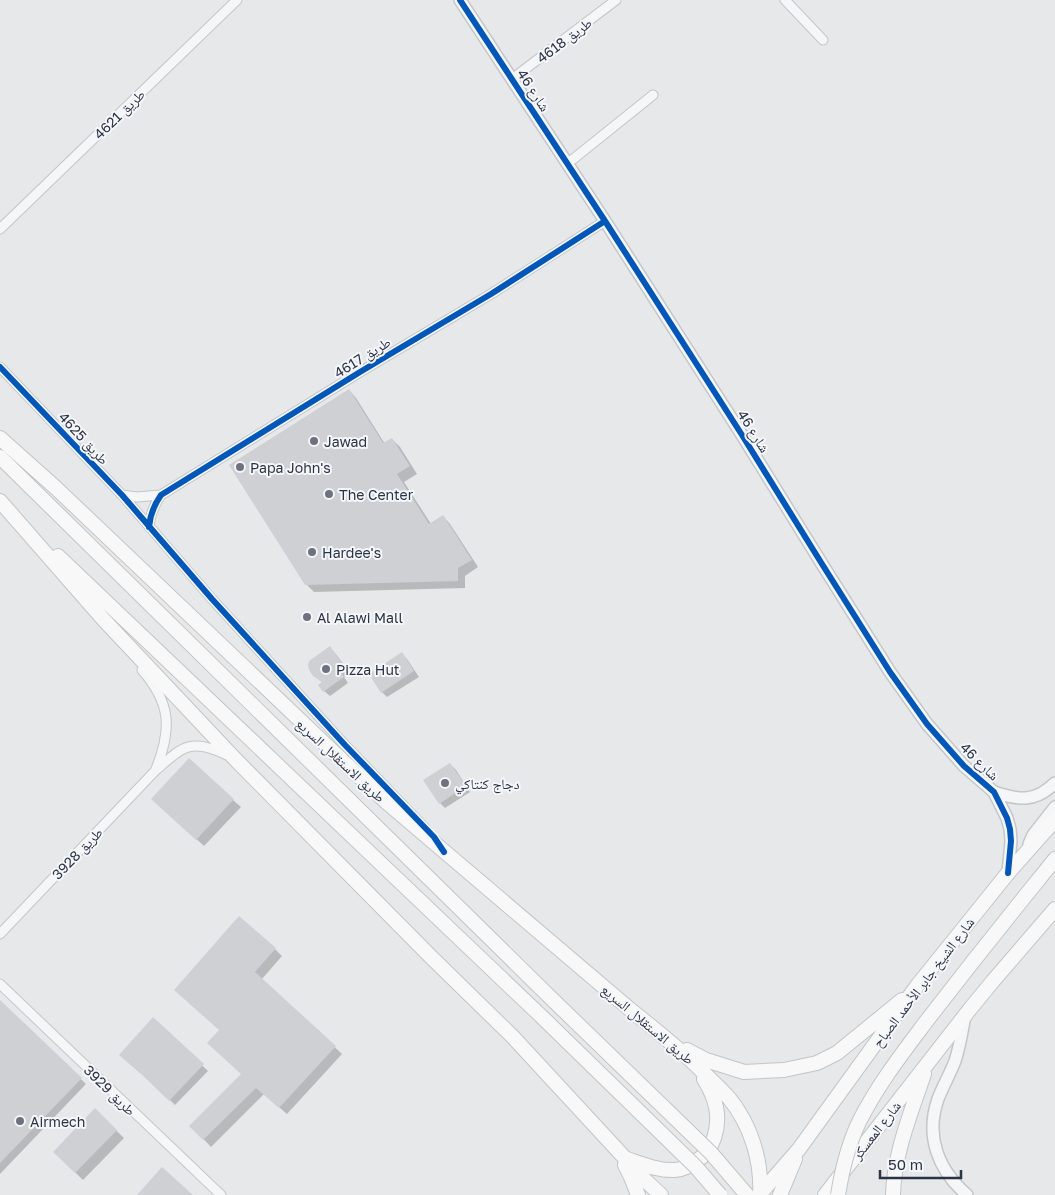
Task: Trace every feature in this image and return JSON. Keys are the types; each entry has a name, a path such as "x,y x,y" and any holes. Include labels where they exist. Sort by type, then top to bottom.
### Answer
{"main road":[{"name":"طريق الاستقلال السريع","path":"0,438 63,495 385,801 696,1064 730,1100 750,1133 760,1168 757,1194"},
{"path":"0,457 555,1002 711,1153 757,1194 799,1149"},
{"path":"0,500 103,619 235,759 513,1037 661,1195"},
{"path":"0,500 540,1016 696,1167 720,1195"},
{"name":"شارع الشيخ جابر الأحمد الصباح","path":"799,1149 918,986 1008,872 1055,820"},
{"path":"828,1193 859,1122 893,1065 1055,859"},
{"path":"893,1195 898,1154 926,1066 993,981 1055,909"},
{"path":"671,1042 706,1060 744,1072 784,1070 817,1063 836,1053 918,986"},
{"path":"626,1159 662,1169 677,1170 688,1167 704,1157 716,1132 716,1106 712,1094 696,1064"},
{"name":"شارع المعسكر","path":"828,1193 926,1066"},
{"path":"615,1147 638,1195"},
{"path":"780,1195 799,1149"}],"street":[{"name":"طريق 4621","path":"0,229 237,0"},
{"name":"شارع 46","path":"460,0 605,221 822,564 895,678 927,724 964,766 994,792 1012,798 1026,799 1045,791 1055,783"},
{"name":"طريق 4618","path":"512,79 616,0"},
{"path":"786,0 824,40"},
{"path":"568,164 653,95"},
{"name":"طريق 4617","path":"122,495 137,498 161,495 360,372 491,294 605,221"},
{"name":"طريق 4625","path":"0,367 122,495 218,606 434,837 444,852"},
{"path":"149,527 150,516 161,495"},
{"name":"طريق 3928","path":"103,619 108,633 150,678 163,702 167,722 166,736 163,752 155,771"},
{"name":"طريق 3928","path":"0,934 155,771 176,752 194,746 203,746 212,748 235,759"},
{"name":"شارع 46","path":"994,792 1007,818 1010,829 1011,841 1008,872"},
{"path":"1028,851 1033,834 1055,807"},
{"name":"طريق 3929","path":"0,984 221,1195"},
{"path":"965,1016 955,1059 938,1099 934,1118 934,1138 938,1157 947,1174 967,1195"}],"building":[{"name":"The Center","path":"349,389 383,443 392,438 410,466 397,474 429,524 443,515 472,560 458,568 458,581 305,585 229,465"},
{"name":"Pizza Hut","path":"330,646 345,668 340,671 344,677 323,692 318,685 322,682 313,676 308,665 309,661"},
{"path":"402,652 414,671 381,693 369,674"},
{"path":"189,758 234,799 196,840 151,799"},
{"name":"دجاج كنتاكي","path":"450,763 466,786 439,804 423,780"},
{"path":"239,916 276,948 255,972 336,1046 279,1108 256,1088 203,1140 189,1126 241,1074 207,1043 219,1030 174,990"},
{"name":"Airmech","path":"0,1000 82,1078 0,1163"},
{"path":"153,1017 204,1064 169,1101 119,1055"},
{"path":"95,1108 117,1130 75,1173 53,1152"},
{"path":"162,1167 193,1195 137,1195"}],"cycle path":[{"path":"460,0 742,435 890,672 927,724 964,766 994,792 1007,818 1010,829 1011,841 1008,873"},
{"path":"149,527 150,518 161,495 360,372 491,294 605,221"},
{"path":"0,367 122,495 212,599 345,745 434,837 444,852"}],"place":[{"name":"Jawad","path":"314,441"},
{"name":"Papa John's","path":"240,467"},
{"name":"The Center","path":"329,494"},
{"name":"Hardee's","path":"312,552"},
{"name":"Al Alawi Mall","path":"307,617"},
{"name":"Pizza Hut","path":"326,669"},
{"name":"دجاج كنتاكي","path":"445,783"},
{"name":"Airmech","path":"20,1121"}]}
